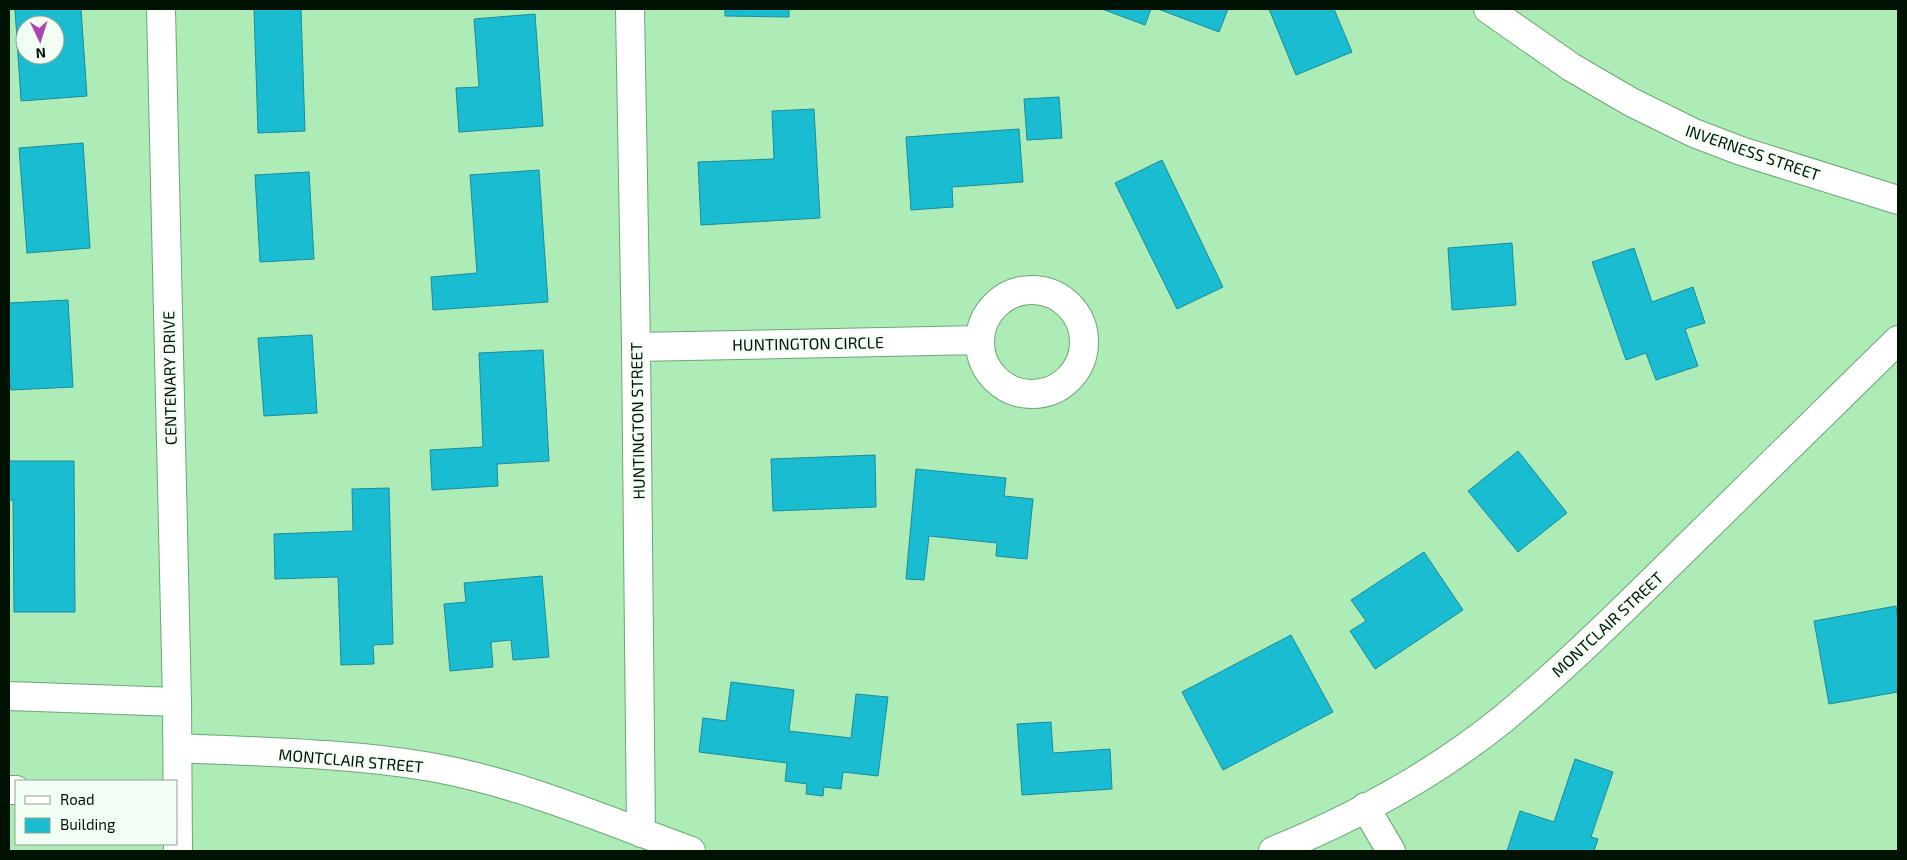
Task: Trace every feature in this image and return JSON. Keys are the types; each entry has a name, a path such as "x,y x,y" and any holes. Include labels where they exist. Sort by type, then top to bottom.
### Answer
{"street":[{"name":"CENTENARY DRIVE","path":"161,9 177,780"},
{"name":"HUNTINGTON STREET","path":"630,9 641,833"},
{"name":"INVERNESS STREET","path":"1488,9 1571,67 1631,102 1674,124 1740,151 1898,200"},
{"name":"HUNTINGTON CIRCLE","path":"636,347 980,340"},
{"name":"MONTCLAIR STREET","path":"1273,851 1402,788 1502,720 1626,607 1898,340"},
{"path":"9,696 177,702"},
{"name":"MONTCLAIR STREET","path":"178,748 337,756 432,768 520,790 691,851"},
{"path":"1365,807 1391,851"}],"building":[{"path":"15,9 81,9 87,96 21,101 19,65 65,65 65,15 15,15"},
{"path":"254,9 301,9 305,131 258,133"},
{"path":"725,9 789,9 789,17 725,16"},
{"path":"1102,9 1151,9 1145,25"},
{"path":"1158,9 1228,9 1219,32"},
{"path":"1269,9 1334,9 1352,52 1296,75"},
{"path":"535,14 543,126 459,132 456,88 479,87 474,19"},
{"path":"1059,97 1062,138 1027,140 1024,99"},
{"path":"814,109 820,218 701,225 698,162 774,159 772,111"},
{"path":"1019,129 1023,182 952,187 953,207 911,210 906,137"},
{"path":"83,143 90,248 27,253 19,148"},
{"path":"1162,160 1223,287 1177,309 1115,183"},
{"path":"539,170 548,302 433,310 431,277 477,273 470,175"},
{"path":"309,172 314,259 260,262 255,175"},
{"path":"1512,243 1516,305 1452,310 1448,248"},
{"path":"1634,248 1652,302 1693,287 1705,323 1685,329 1698,366 1656,380 1646,353 1626,360 1592,262"},
{"path":"68,300 73,387 11,390 9,374 9,303"},
{"path":"312,335 317,413 264,416 258,338"},
{"path":"543,350 549,461 497,464 498,486 432,490 430,450 483,447 479,353"},
{"path":"1518,451 1567,513 1518,552 1468,491"},
{"path":"875,455 876,507 773,511 771,459"},
{"path":"9,461 74,461 75,612 14,612 13,500 9,500"},
{"path":"916,469 1006,478 1004,496 1033,499 1027,559 996,556 997,543 929,536 924,580 906,579"},
{"path":"389,488 393,644 373,645 374,664 341,665 338,577 275,579 274,534 353,531 352,489"},
{"path":"1424,552 1463,610 1375,669 1350,631 1366,621 1351,600"},
{"path":"542,576 549,657 513,660 511,640 491,642 493,667 450,671 444,604 466,602 464,583"},
{"path":"1896,606 1898,620 1898,692 1829,704 1814,621"},
{"path":"1291,635 1333,712 1223,770 1182,692"},
{"path":"731,682 794,690 789,731 851,738 856,694 888,697 878,776 843,772 841,789 824,787 823,796 806,794 807,784 785,781 787,763 699,752 703,718 726,721"},
{"path":"1051,722 1053,753 1110,749 1112,789 1022,795 1017,724"},
{"path":"1575,759 1613,772 1591,837 1598,839 1594,851 1507,851 1520,811 1554,822"}]}
